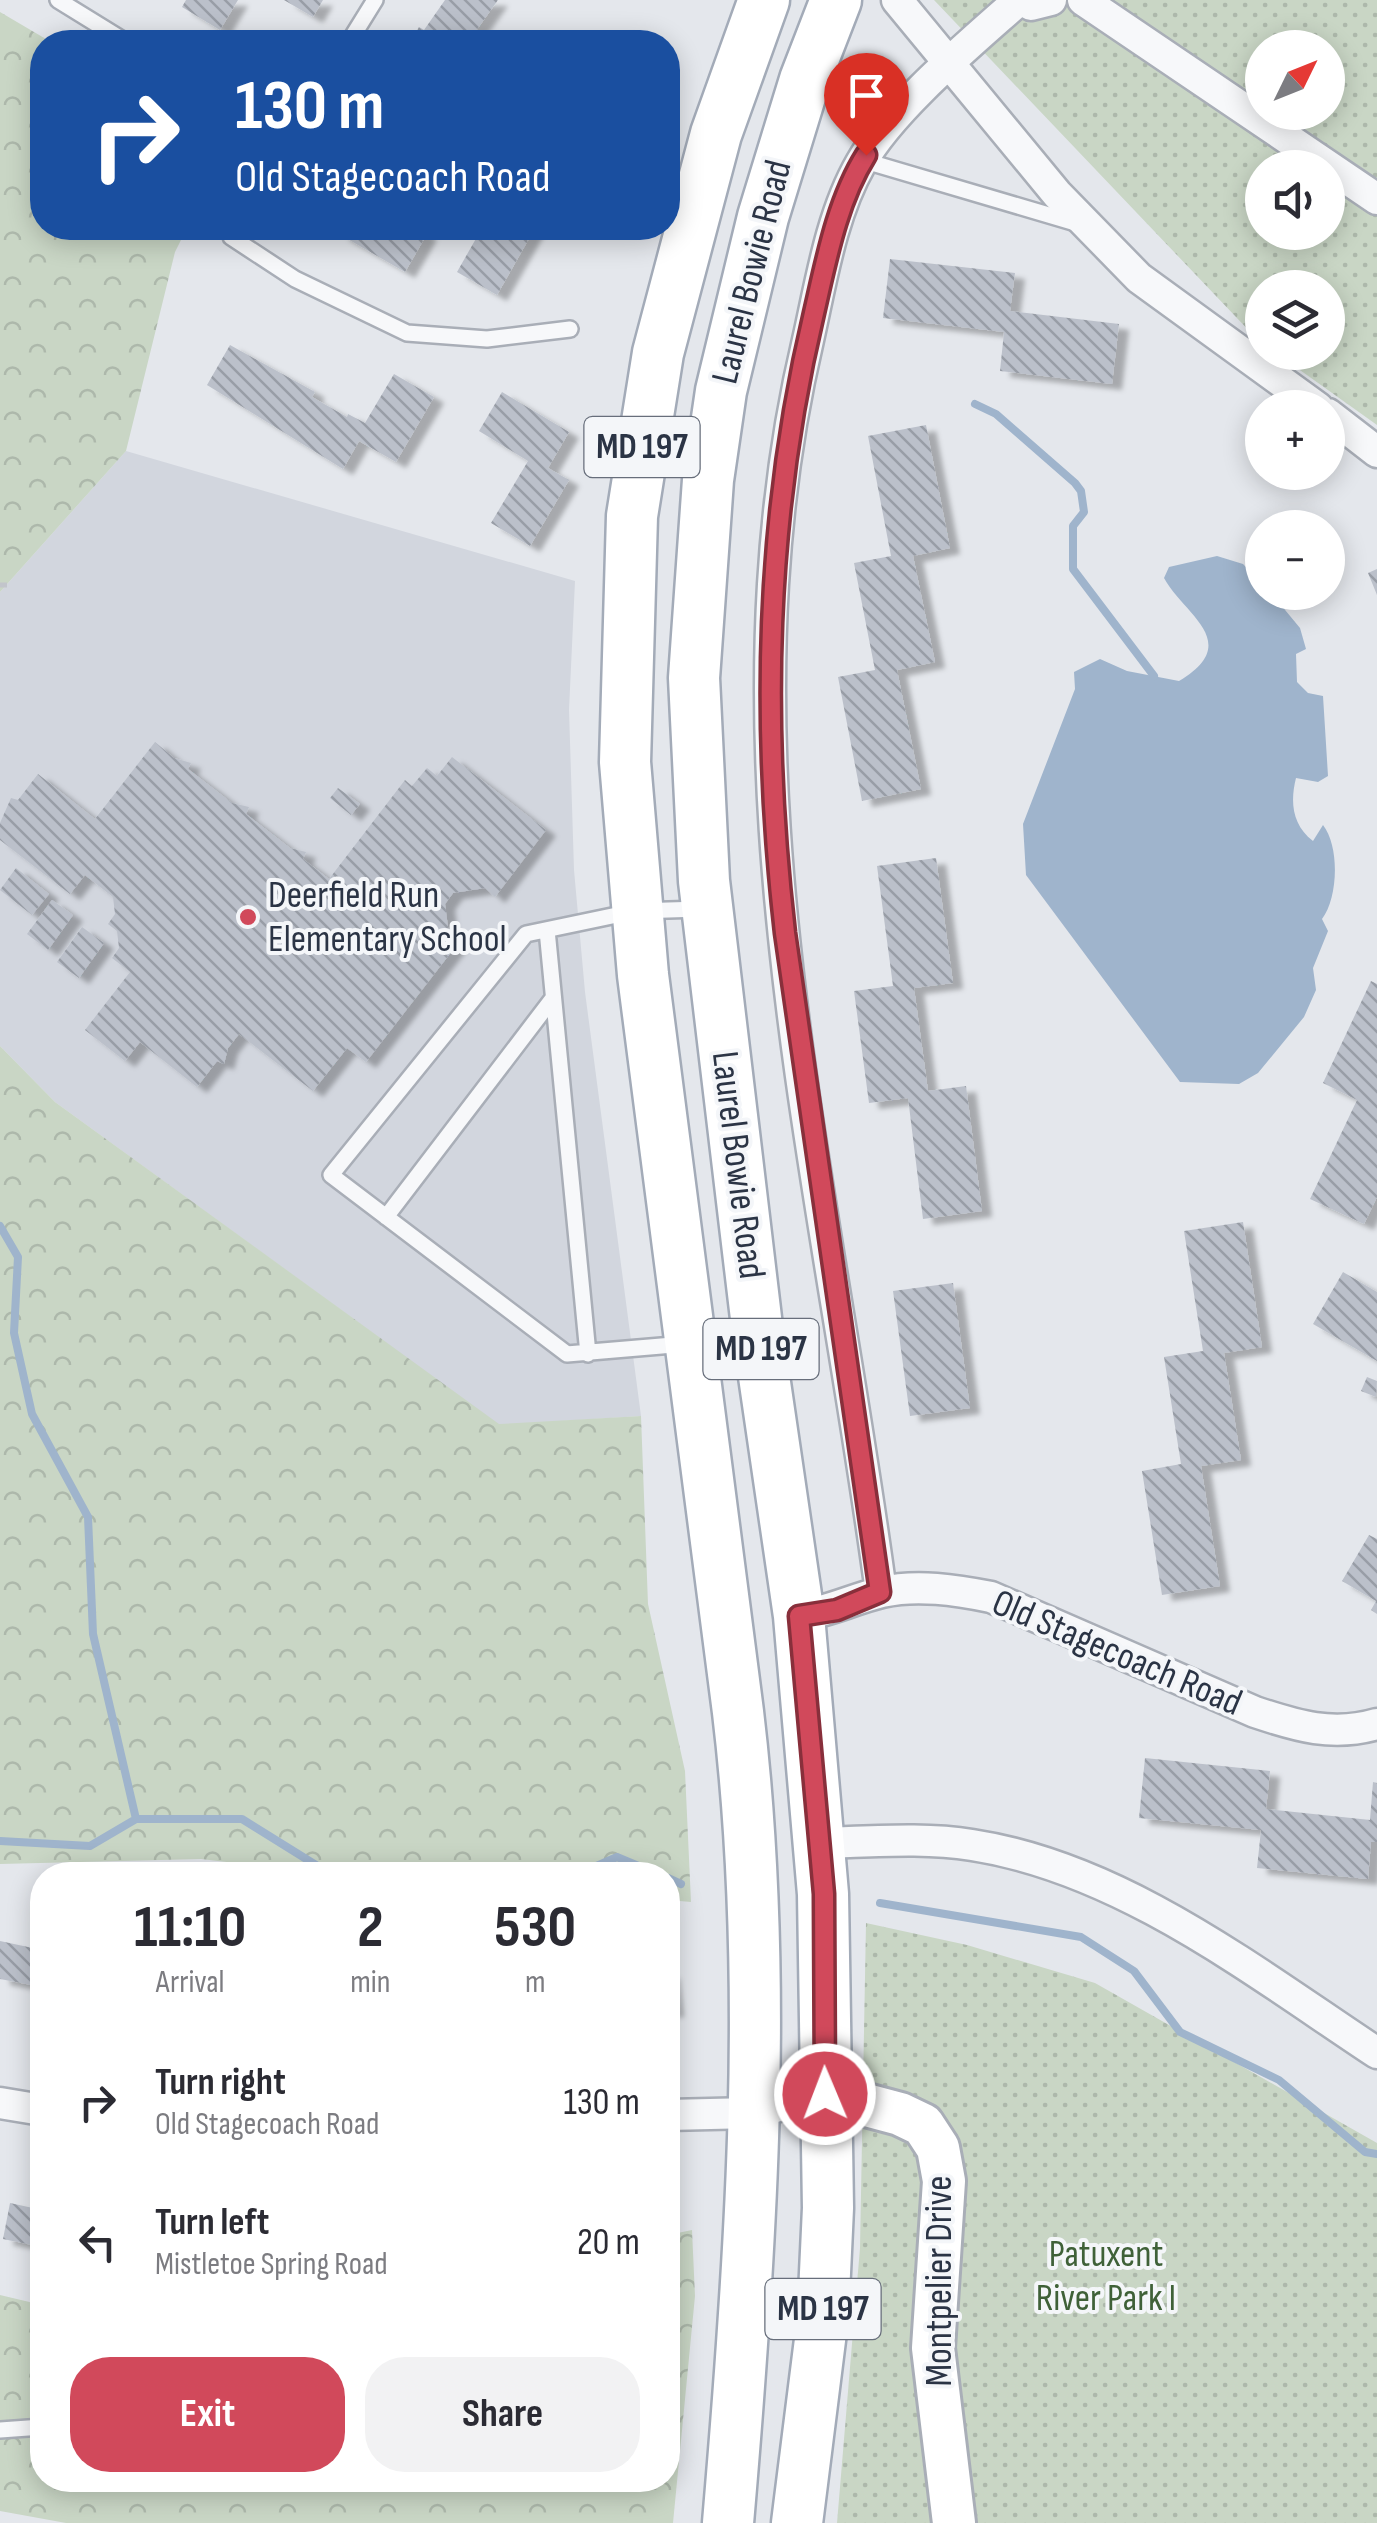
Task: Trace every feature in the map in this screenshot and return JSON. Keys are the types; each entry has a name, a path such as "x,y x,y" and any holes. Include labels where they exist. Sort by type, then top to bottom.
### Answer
{"main road":[{"name":"Laurel Bowie Road","path":"728,2523 742,2362 752,2112 750,1884 744,1763 636,911 625,762 629,566 642,448 684,243 722,117 764,0"},
{"name":"Laurel Bowie Road","path":"797,2523 823,2316 828,2208 819,1843 799,1616 707,908 694,678 708,480 721,391 763,217 805,80 836,0"},
{"path":"689,1343 724,1294 704,1125 728,1082"}],"street":[{"path":"896,0 1089,226 1140,278 1293,390"},
{"path":"880,1592 807,1102 773,836 768,740 770,585 792,409 826,259 862,160 949,63 1021,0 1031,4 1051,0"},
{"path":"1084,0 1377,199"},
{"path":"1345,427 1377,452"},
{"name":"Old Stagecoach Road","path":"799,1616 837,1610 880,1592 961,1590 991,1597 1300,1727 1346,1730 1377,1724"},
{"path":"819,1843 976,1845 1066,1872 1217,1947 1377,2052"},
{"name":"Montpelier Drive","path":"680,2115 752,2112 825,2094 900,2114 923,2125 938,2148 944,2182 933,2348 954,2523"},
{"path":"0,2103 30,2108"}],"lane":[{"path":"58,0 107,30"},
{"path":"356,30 375,0"},
{"path":"862,160 1089,226"},
{"path":"235,240 295,280 408,333 487,339 570,330"},
{"path":"689,1343 566,1354 331,1175 526,934 636,911 707,908"},
{"path":"547,930 588,1354"},
{"path":"386,1216 554,998"},
{"path":"0,2430 30,2428"}],"shaded area":[{"path":"126,451 575,581 569,710 574,870 585,992 641,1416 499,1425 55,1102 0,1046 0,592"}],"green space":[{"path":"934,0 1377,0 1377,425 1345,402 1345,390 1328,390 1300,370 1345,370 1345,270 1245,270 1245,326"},
{"path":"0,12 31,30 30,240 181,240 126,451 0,592"},
{"path":"0,1046 55,1102 499,1424 641,1416 648,1604 685,1771 691,1902 680,1901 680,1862 201,1859 0,1864"},
{"name":"Patuxent River Park I","path":"866,1923 967,1945 1095,1983 1377,2143 1377,2523 837,2523 860,2248"},
{"path":"692,2230 695,2296 680,2451 680,2232"},
{"path":"0,2295 30,2302 30,2492 676,2492 673,2523 66,2523 0,2511"}],"water":[{"path":"1217,556 1243,564 1245,610 1285,610 1300,628 1306,649 1296,654 1297,682 1308,693 1323,696 1328,776 1318,782 1296,778 1293,796 1294,813 1301,828 1313,841 1323,825 1334,859 1334,886 1322,919 1328,931 1313,968 1316,990 1304,1017 1258,1073 1239,1084 1180,1082 1026,875 1023,824 1075,689 1074,672 1100,659 1127,671 1179,681 1198,667 1207,654 1208,641 1203,629 1164,578 1169,567"}],"building":[{"path":"186,0 238,0 220,30 182,7"},
{"path":"284,0 323,0 313,17"},
{"path":"445,0 498,0 477,30 424,30"},
{"path":"349,240 424,240 405,272"},
{"path":"475,240 528,240 497,295 457,272"},
{"path":"890,259 1015,273 1010,311 1119,324 1112,384 1000,371 1004,332 883,318"},
{"path":"230,345 315,392 312,397 365,423 394,374 434,397 396,462 359,441 343,469 207,385"},
{"path":"502,392 569,432 548,468 569,480 530,546 491,523 528,461 479,431"},
{"path":"926,425 950,548 913,556 935,662 897,670 921,789 862,801 838,677 875,670 854,563 891,556 868,436"},
{"path":"1377,569 1377,595 1368,573"},
{"path":"155,742 174,758 191,763 188,769 232,803 249,807 246,814 290,848 306,852 303,859 329,879 405,780 412,786 427,768 437,776 452,757 546,830 495,897 485,888 453,893 445,904 449,935 459,942 366,1062 347,1048 313,1091 239,1034 228,1048 224,1064 217,1061 197,1087 140,1042 125,1061 85,1030 130,972 112,958 119,948 117,931 108,924 115,914 113,897 85,875 70,894 0,840 0,823 11,798 18,800 38,774 95,819"},
{"path":"338,788 360,804 351,815 330,798"},
{"path":"936,858 953,983 914,988 928,1091 966,1086 982,1211 923,1219 908,1098 869,1103 854,991 893,986 877,866"},
{"path":"16,868 49,894 32,915 0,890"},
{"path":"52,900 73,915 48,950 27,934"},
{"path":"82,927 104,943 79,978 57,962"},
{"path":"1371,981 1377,984 1377,1197 1364,1224 1310,1199 1357,1100 1323,1083"},
{"path":"1243,1222 1262,1347 1224,1353 1241,1460 1201,1466 1220,1586 1162,1595 1142,1471 1181,1464 1164,1357 1203,1351 1184,1231"},
{"path":"1343,1272 1377,1292 1377,1361 1313,1324"},
{"path":"953,1283 970,1408 910,1416 893,1291"},
{"path":"1367,1377 1377,1381 1376,1397 1361,1391"},
{"path":"1369,1535 1377,1539 1377,1614 1371,1610 1376,1601 1342,1581"},
{"path":"1145,1758 1270,1771 1266,1809 1370,1820 1373,1782 1377,1783 1377,1842 1371,1842 1368,1879 1257,1868 1261,1830 1139,1818"},
{"path":"0,1941 30,1947 30,1985 0,1979"},
{"path":"10,2203 30,2207 30,2245 3,2239"}],"waterway":[{"path":"975,404 996,414 1081,491 1084,512 1073,526 1073,569 1154,676"},
{"path":"0,1226 18,1257 14,1333 32,1414 88,1517 93,1634 136,1819 242,1819 311,1862"},
{"path":"0,1841 90,1846 136,1819"},
{"path":"606,1862 617,1857 629,1862"},
{"path":"880,1903 1081,1937 1134,1971 1180,2032 1279,2080 1365,2152 1377,2154"}],"place":[{"name":"Deerfield Run Elementary School","path":"248,917"}],"route":[{"path":"825,2094 824,1894 799,1616 837,1610 880,1592 856,1404 809,1120 773,836 768,657 770,585 792,409 826,259 848,190 866,155"}]}
